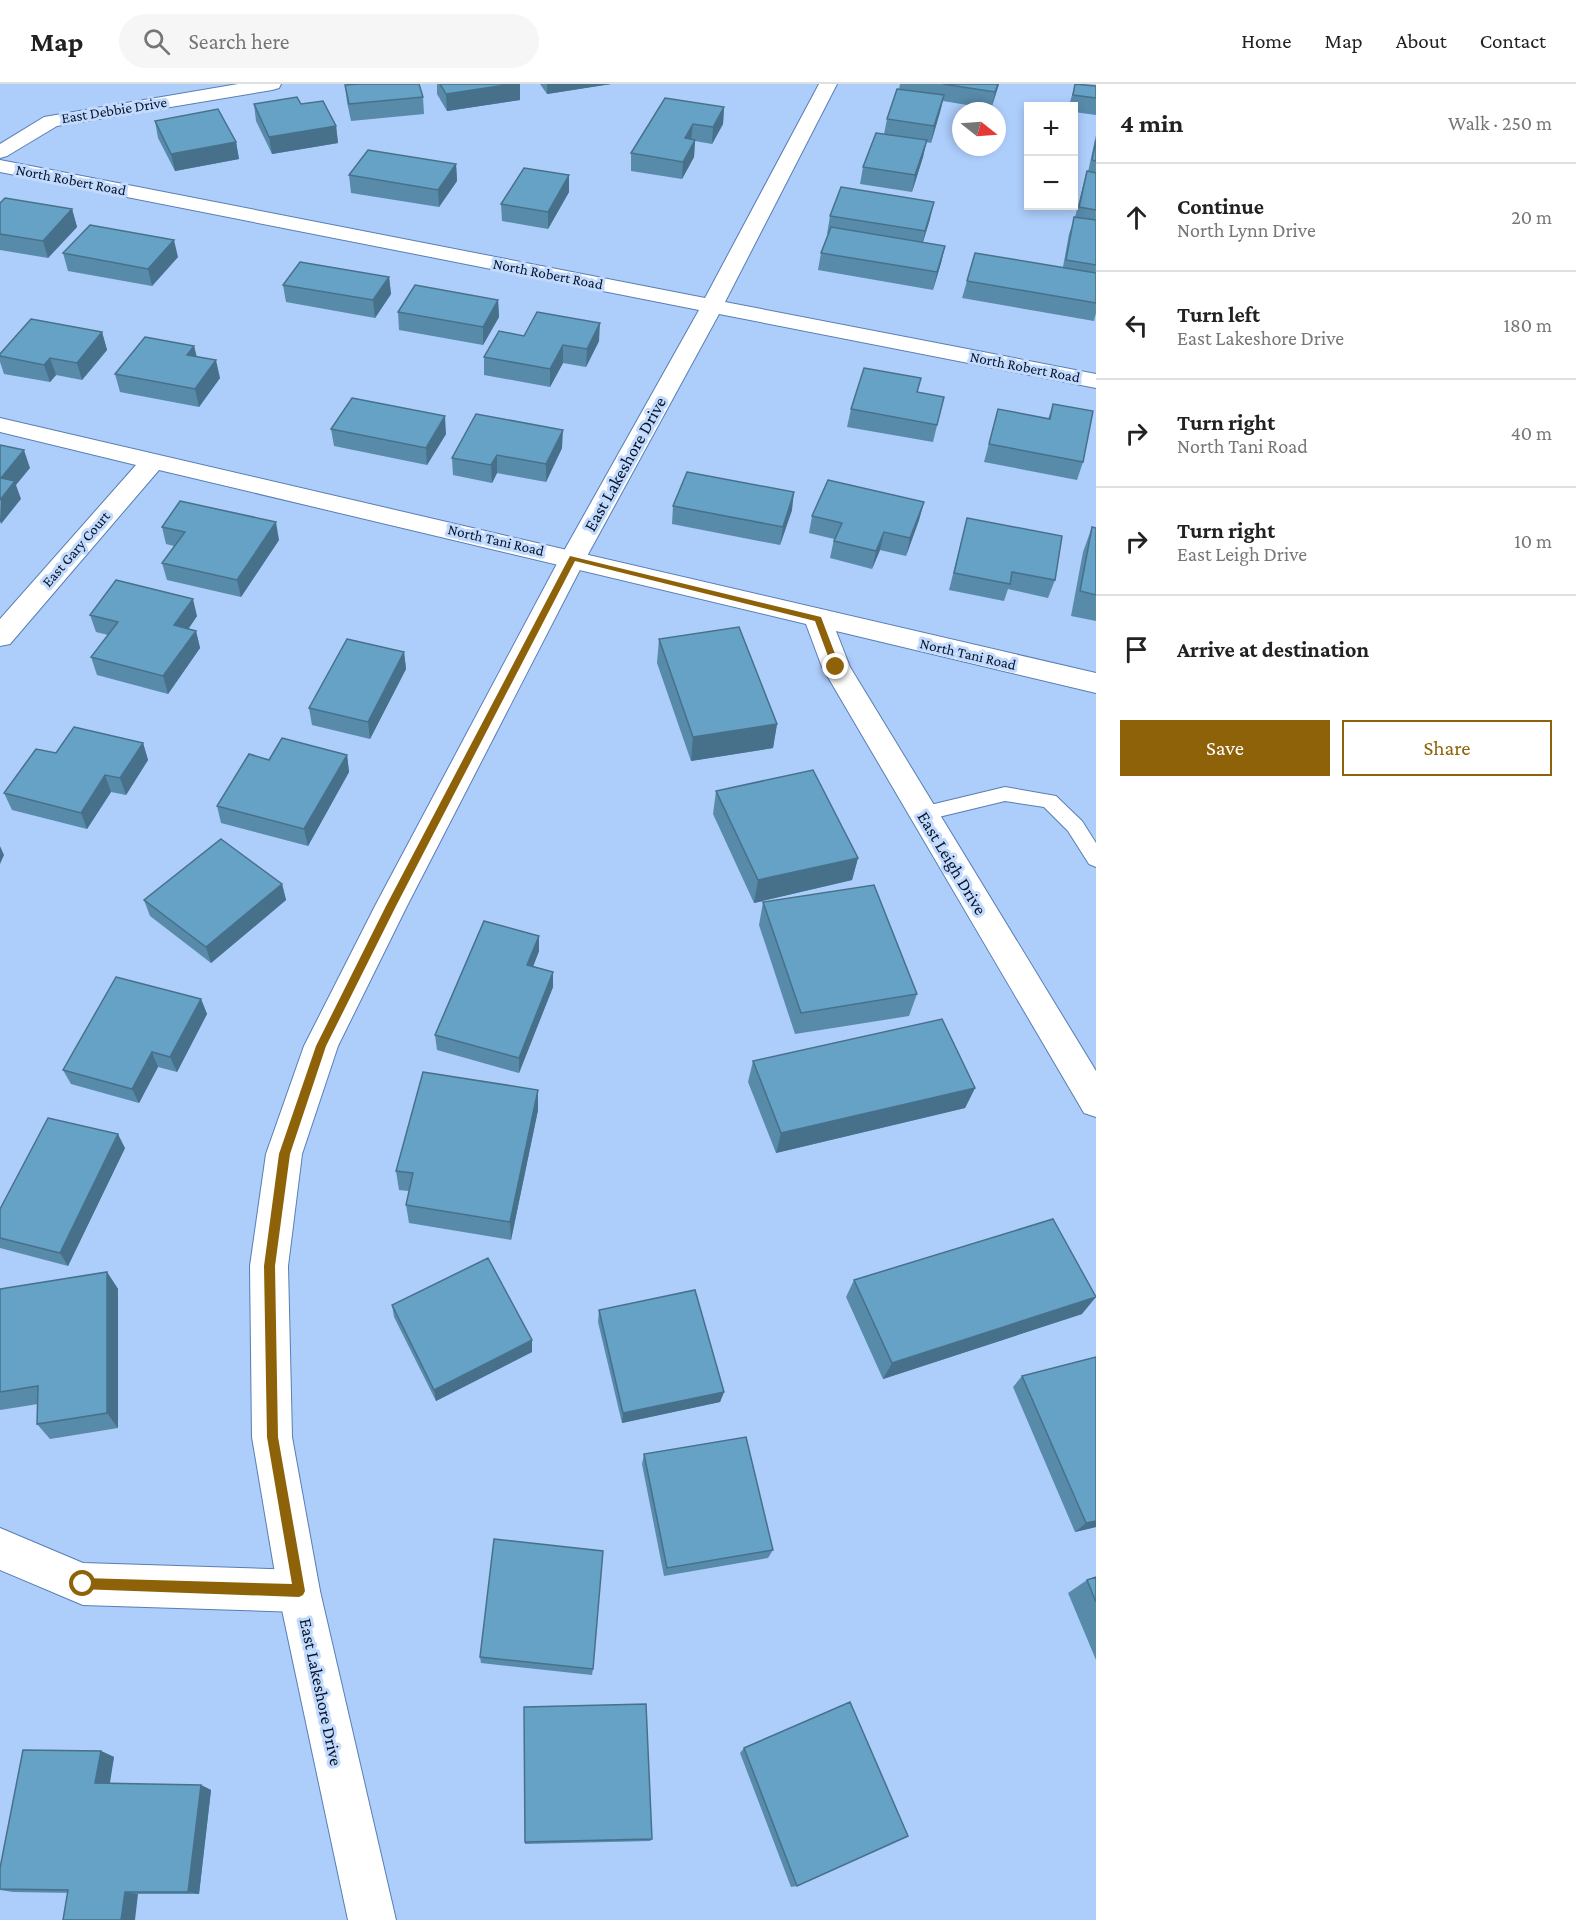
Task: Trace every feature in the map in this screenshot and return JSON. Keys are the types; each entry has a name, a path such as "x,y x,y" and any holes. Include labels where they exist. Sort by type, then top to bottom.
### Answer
{"main road":[{"name":"East Debbie Drive","path":"0,152 51,121 272,84"},
{"name":"East Lakeshore Drive","path":"372,1920 299,1591 272,1437 270,1266 284,1154 321,1046 396,896 573,558 712,306 828,84"},
{"name":"North Robert Road","path":"0,166 1096,381"},
{"name":"North Tani Road","path":"0,424 1096,683"},
{"name":"East Gary Court","path":"0,637 153,461"},
{"name":"East Leigh Drive","path":"818,619 836,667 1096,1102"},
{"path":"0,1549 83,1584 299,1591"}],"lane":[{"path":"922,814 1005,794 1049,801 1075,826 1096,859"}],"building":[{"path":"419,84 423,97 349,104 345,85"},
{"path":"440,84 512,84 446,94"},
{"path":"943,84 998,84 995,92"},
{"path":"1075,84 1096,86 1096,98 1073,95"},
{"path":"897,89 944,95 934,126 887,119"},
{"path":"297,97 301,104 323,101 336,126 269,137 254,104"},
{"path":"665,98 724,107 713,127 693,124 685,138 695,140 683,162 631,153"},
{"path":"218,109 236,142 171,154 155,121"},
{"path":"876,133 927,140 915,175 863,167"},
{"path":"1096,140 1096,161 1092,160"},
{"path":"368,150 456,164 438,190 349,175"},
{"path":"524,168 569,175 548,212 501,204"},
{"path":"1087,171 1096,173 1096,210 1079,207"},
{"path":"841,187 934,202 925,231 830,216"},
{"path":"5,198 72,209 43,241 0,234 0,203"},
{"path":"1074,217 1096,220 1096,265 1066,260"},
{"path":"90,225 174,240 148,269 63,253"},
{"path":"831,227 945,246 937,272 821,253"},
{"path":"975,253 1096,273 1096,303 967,281"},
{"path":"300,262 389,277 373,300 283,285"},
{"path":"415,285 498,300 483,327 398,312"},
{"path":"537,312 600,323 587,349 563,345 550,369 484,357 499,331 524,336"},
{"path":"31,319 102,332 77,363 50,358 44,365 0,356"},
{"path":"145,337 194,346 187,355 216,360 195,389 115,374"},
{"path":"864,368 921,378 917,392 944,397 937,425 851,409"},
{"path":"352,398 445,416 426,448 331,429"},
{"path":"1053,404 1093,411 1083,462 989,444 998,409 1050,419"},
{"path":"476,414 563,430 546,464 497,455 491,465 452,458"},
{"path":"0,445 24,450 1,478 15,481 0,500"},
{"path":"687,472 794,492 783,527 673,506"},
{"path":"828,480 924,502 910,538 884,532 876,551 834,541 842,523 812,516"},
{"path":"180,501 276,522 237,580 162,563 185,532 162,527"},
{"path":"967,518 1062,536 1055,580 1012,572 1010,584 954,573"},
{"path":"1092,527 1096,528 1096,595 1080,591"},
{"path":"116,580 193,599 174,625 196,631 163,676 91,657 118,622 90,615"},
{"path":"739,627 777,724 693,737 659,639"},
{"path":"347,639 404,652 368,722 309,708"},
{"path":"74,727 143,743 120,778 105,775 81,813 4,793 36,749 56,753"},
{"path":"282,738 347,755 304,829 217,806 249,754 269,760"},
{"path":"813,770 858,858 758,880 716,791"},
{"path":"221,839 282,884 206,947 144,900"},
{"path":"874,885 917,994 801,1013 763,902"},
{"path":"484,921 539,936 527,965 553,972 519,1058 435,1035"},
{"path":"116,977 201,999 170,1057 152,1052 132,1089 63,1070"},
{"path":"942,1019 975,1088 781,1133 753,1061"},
{"path":"423,1072 538,1090 510,1222 406,1205 413,1173 396,1171"},
{"path":"48,1118 118,1134 60,1253 0,1238 0,1209"},
{"path":"1053,1219 1096,1297 892,1363 854,1280"},
{"path":"488,1258 532,1340 434,1390 392,1305"},
{"path":"107,1272 107,1413 37,1424 38,1386 0,1392 0,1289"},
{"path":"695,1290 724,1392 623,1413 599,1310"},
{"path":"1096,1357 1096,1521 1086,1523 1022,1376"},
{"path":"746,1437 773,1550 667,1568 644,1454"},
{"path":"494,1539 603,1551 593,1669 480,1657"},
{"path":"1096,1577 1096,1602 1087,1580"},
{"path":"850,1702 908,1836 797,1886 744,1748"},
{"path":"646,1704 652,1839 525,1842 524,1707"},
{"path":"23,1750 101,1751 95,1783 201,1785 188,1892 125,1892 121,1920 63,1920 68,1890 0,1889 0,1868"}],"route":[{"path":"83,1584 299,1591 272,1437 270,1266 284,1154 321,1046 391,906 573,558 818,619 836,667"}]}
